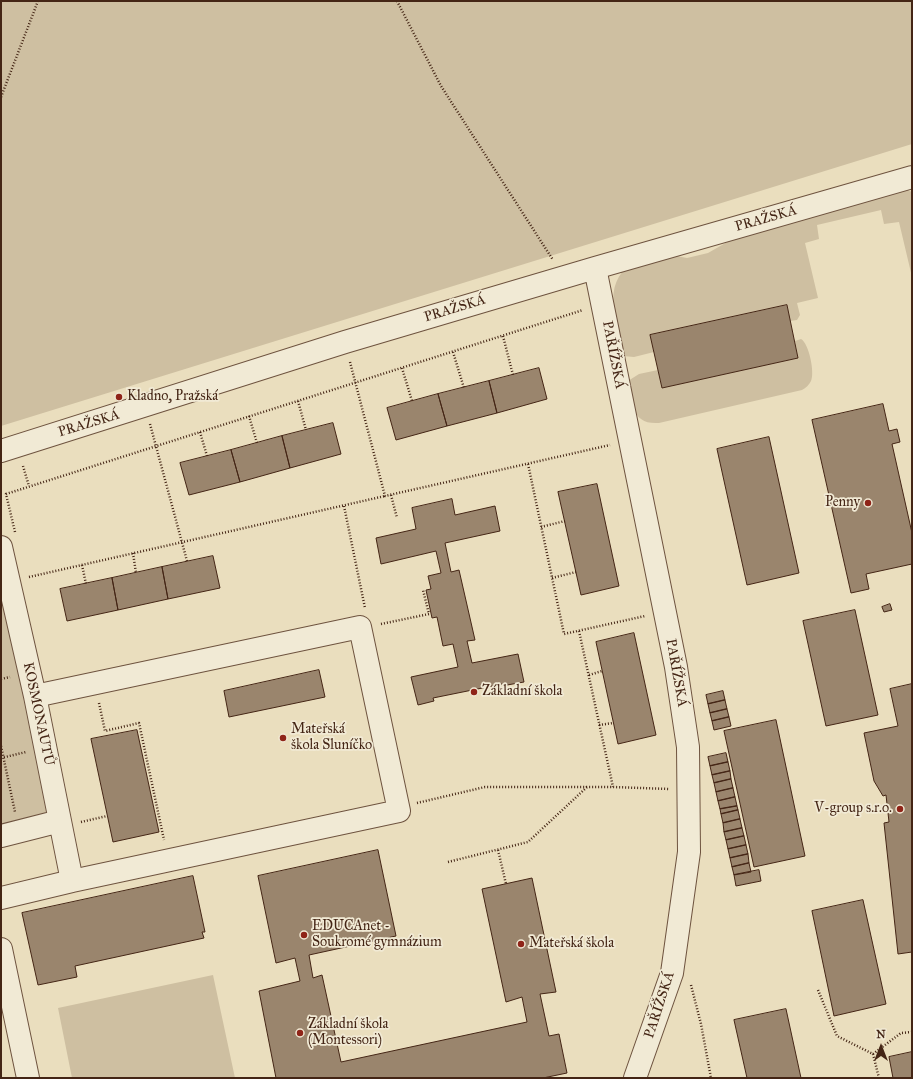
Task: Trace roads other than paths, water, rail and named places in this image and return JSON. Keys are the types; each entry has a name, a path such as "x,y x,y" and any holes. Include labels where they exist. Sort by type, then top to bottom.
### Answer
{"street":[{"name":"PRAŽSKÁ","path":"1,451 345,342 564,277 912,177"},
{"name":"PAŘÍŽSKÁ","path":"595,268 676,667 688,747 689,852 672,973 635,1078"},
{"name":"KOSMONAUTŮ","path":"9,543 35,696 72,881"},
{"path":"1,898 72,881 399,811 360,627 35,696"},
{"path":"1,836 60,821"},
{"path":"1,949 28,1078"}],"place":[{"name":"Kladno, Pražská","path":"119,397"},
{"name":"Penny","path":"868,503"},
{"name":"Základní škola","path":"474,692"},
{"name":"Mateřská škola Sluníčko","path":"283,738"},
{"name":"V-group s.r.o.","path":"900,809"},
{"name":"EDUCAnet - Soukromé gymnázium","path":"304,935"},
{"name":"Mateřská škola","path":"521,944"},
{"name":"Základní škola (Montessori)","path":"300,1033"}]}
